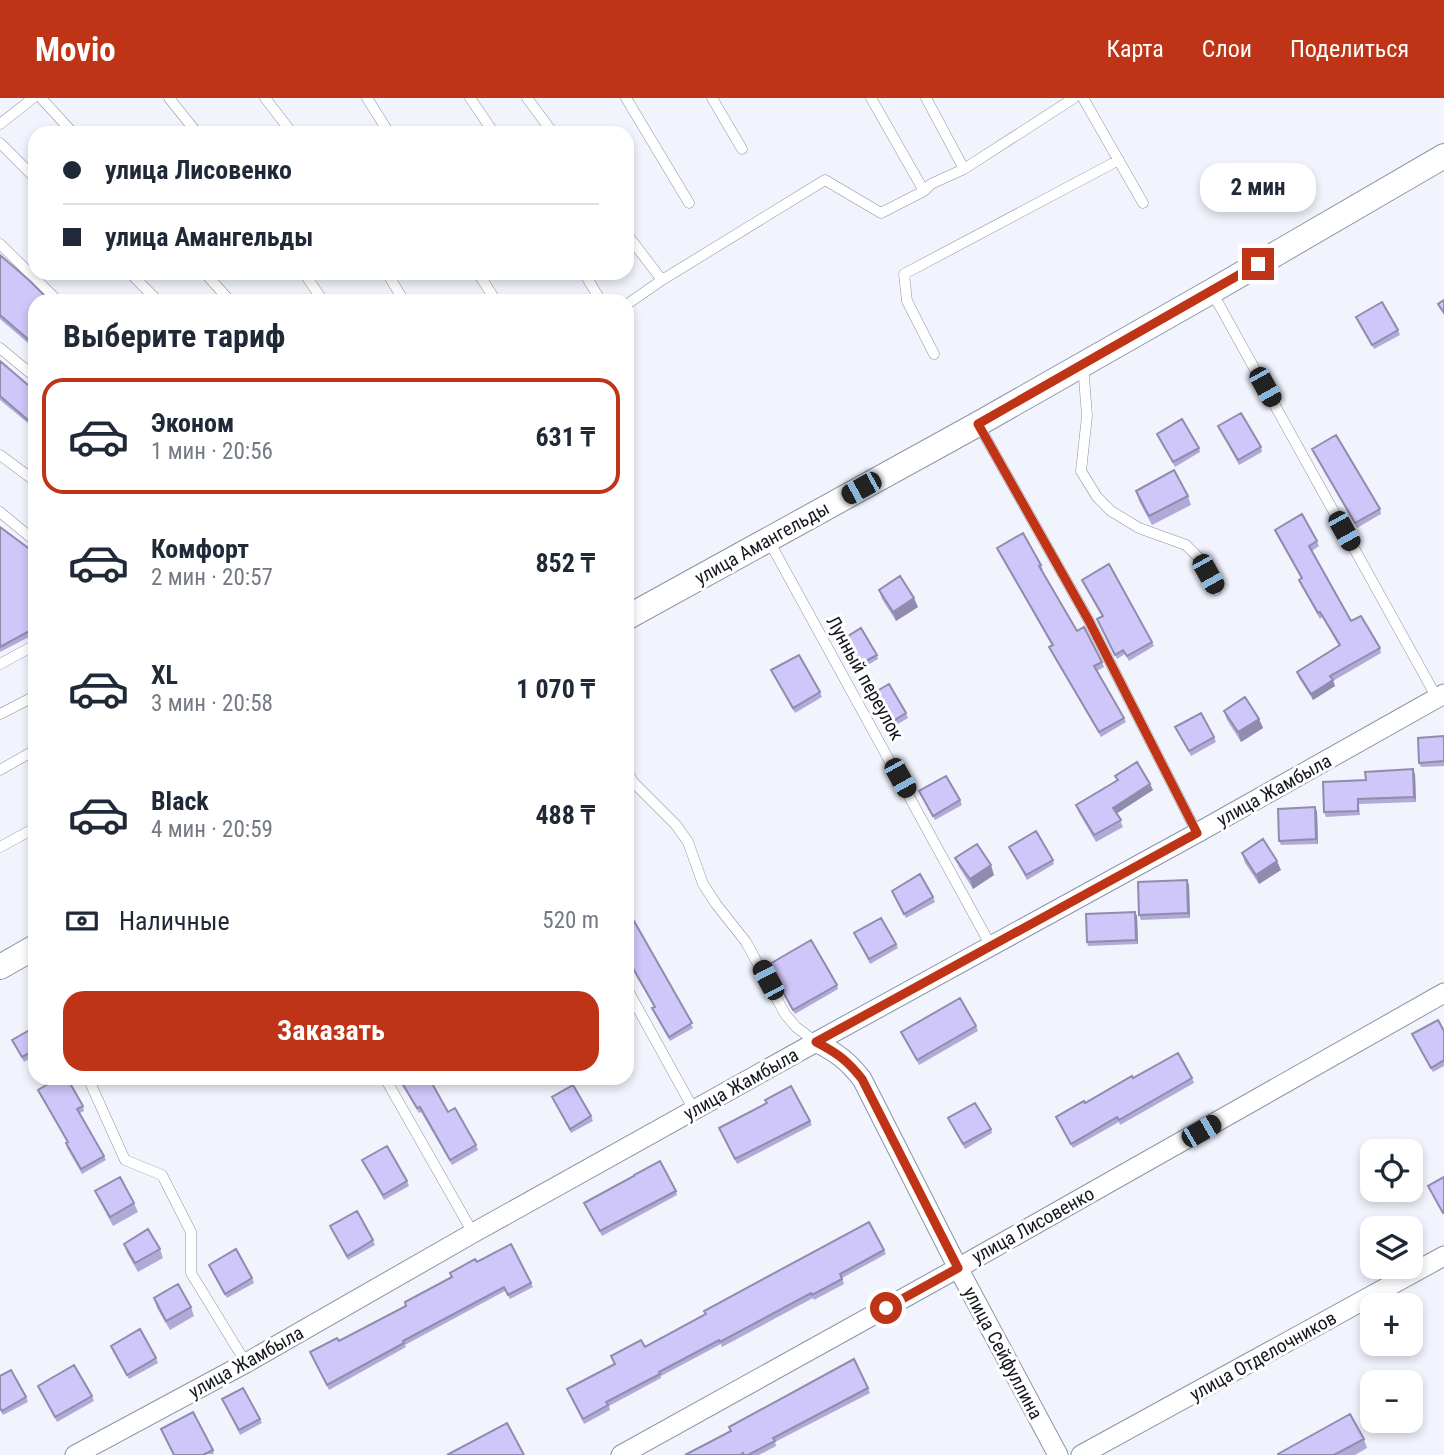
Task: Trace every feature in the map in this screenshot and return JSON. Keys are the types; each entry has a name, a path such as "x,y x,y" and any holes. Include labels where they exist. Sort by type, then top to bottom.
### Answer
{"street":[{"name":"улица Амангельды","path":"634,614 978,424 1444,156"},
{"name":"улица Жамбыла","path":"75,1455 246,1363 472,1233 1440,696"},
{"path":"0,967 28,955"},
{"name":"улица Лисовенко","path":"621,1455 1444,993"},
{"name":"улица Сейфуллина","path":"816,1042 848,1062 862,1079 958,1268 1058,1455"},
{"name":"улица Отделочников","path":"1081,1455 1444,1256"}],"lane":[{"path":"0,124 33,98"},
{"path":"41,98 67,126"},
{"path":"169,98 191,126"},
{"path":"265,98 287,126"},
{"path":"367,98 385,126"},
{"path":"470,98 489,126"},
{"path":"527,98 548,126"},
{"path":"626,98 689,203"},
{"path":"712,98 742,149"},
{"path":"871,98 925,191"},
{"path":"926,98 964,169"},
{"path":"634,299 825,180 881,213 925,191 931,184 964,169 1074,98"},
{"path":"1083,98 1143,203"},
{"path":"0,143 28,171"},
{"path":"934,354 907,301 904,274 1119,160"},
{"path":"634,243 662,280"},
{"path":"0,244 28,272"},
{"path":"37,280 51,294"},
{"path":"137,280 151,294"},
{"path":"211,280 224,294"},
{"path":"1212,291 1440,696"},
{"path":"0,348 28,371"},
{"path":"1083,364 1087,416 1082,471 1097,497 1111,511 1139,528 1186,545 1199,559 1216,590"},
{"path":"978,424 1089,621 1197,833"},
{"path":"0,455 28,476"},
{"path":"0,512 28,535"},
{"name":"Лунный переулок","path":"768,539 991,946"},
{"path":"0,664 28,649"},
{"path":"0,715 28,700"},
{"path":"0,770 28,755"},
{"path":"634,784 676,825 688,842 704,884 746,942 785,1014 796,1027 816,1042"},
{"path":"0,847 28,832"},
{"path":"634,1002 694,1111"},
{"path":"91,1085 125,1160 162,1175 191,1232 191,1273 246,1363"},
{"path":"389,1085 472,1233"}],"building":[{"path":"0,255 43,294 28,294 28,339 0,315"},
{"path":"1444,300 1444,313 1438,304"},
{"path":"1382,302 1398,330 1372,345 1356,317"},
{"path":"0,361 28,385 28,420 0,396"},
{"path":"1241,413 1261,447 1238,460 1218,426"},
{"path":"1182,419 1199,448 1173,462 1157,434"},
{"path":"1336,435 1380,509 1355,523 1312,449"},
{"path":"1174,470 1188,496 1149,516 1136,491"},
{"path":"1302,514 1317,541 1309,546 1351,621 1361,616 1380,648 1330,676 1333,680 1311,694 1297,672 1340,645 1299,580 1302,578 1275,530"},
{"path":"0,527 28,548 28,632 0,647"},
{"path":"1023,533 1077,631 1084,627 1102,662 1094,666 1124,718 1099,732 1049,647 1053,645 997,548"},
{"path":"1109,564 1152,642 1127,656 1123,650 1115,655 1097,619 1103,616 1082,580"},
{"path":"900,576 914,598 893,612 879,590"},
{"path":"861,628 877,655 855,667 840,641"},
{"path":"799,655 820,692 793,708 771,670"},
{"path":"889,684 906,713 885,726 868,696"},
{"path":"1245,697 1259,719 1238,732 1224,711"},
{"path":"1201,713 1214,737 1189,751 1175,727"},
{"path":"1444,736 1444,761 1419,763 1418,738"},
{"path":"1137,762 1150,784 1113,808 1121,820 1094,835 1076,805 1118,780 1115,776"},
{"path":"1413,769 1414,797 1358,799 1358,811 1324,812 1323,782 1366,780 1365,772"},
{"path":"946,776 960,800 933,816 919,791"},
{"path":"1315,807 1316,839 1279,841 1278,809"},
{"path":"1036,831 1053,860 1026,875 1009,847"},
{"path":"1263,839 1277,861 1256,875 1242,853"},
{"path":"977,844 991,865 970,879 955,858"},
{"path":"920,874 933,897 904,914 892,891"},
{"path":"1187,880 1188,913 1139,915 1138,882"},
{"path":"1135,912 1136,940 1087,942 1086,914"},
{"path":"881,918 896,944 869,959 854,933"},
{"path":"634,921 692,1023 669,1037 652,1008 655,1007 634,970"},
{"path":"811,940 837,985 793,1010 768,965"},
{"path":"960,998 976,1026 917,1060 901,1032"},
{"path":"1438,1020 1444,1031 1444,1060 1431,1068 1412,1034"},
{"path":"28,1031 28,1054 22,1057 12,1040"},
{"path":"1178,1053 1192,1078 1071,1144 1056,1117"},
{"path":"46,1085 71,1085 83,1106 77,1109 104,1156 81,1169 38,1090"},
{"path":"403,1085 433,1085 448,1112 455,1108 476,1145 450,1160 420,1107 417,1108"},
{"path":"573,1085 591,1116 570,1129 552,1097"},
{"path":"791,1086 810,1121 735,1159 719,1128 767,1103 765,1100"},
{"path":"975,1103 991,1129 963,1144 948,1118"},
{"path":"387,1146 407,1181 383,1195 362,1160"},
{"path":"660,1161 676,1191 600,1231 584,1203"},
{"path":"120,1177 134,1203 110,1217 95,1191"},
{"path":"1444,1177 1444,1213 1443,1213 1428,1186"},
{"path":"357,1211 373,1240 347,1256 330,1226"},
{"path":"869,1222 884,1250 840,1274 842,1279 659,1372 660,1374 606,1402 608,1405 583,1419 567,1389 615,1364 611,1356 641,1340 645,1347 706,1314 704,1311"},
{"path":"148,1229 160,1249 135,1263 124,1244"},
{"path":"511,1244 531,1283 508,1295 504,1287 327,1385 310,1352 337,1338 339,1341 406,1306 405,1302 452,1277 450,1273"},
{"path":"236,1249 252,1278 225,1294 209,1265"},
{"path":"178,1284 191,1307 166,1321 154,1298"},
{"path":"140,1329 156,1358 127,1375 111,1346"},
{"path":"854,1359 868,1388 773,1438 775,1441 748,1455 685,1455 731,1431 729,1427"},
{"path":"74,1365 92,1396 55,1417 38,1386"},
{"path":"11,1370 26,1397 2,1411 0,1376"},
{"path":"243,1388 260,1419 239,1430 222,1399"},
{"path":"193,1412 213,1450 203,1455 174,1455 161,1429"},
{"path":"1350,1414 1364,1439 1334,1455 1278,1454"},
{"path":"507,1423 524,1455 447,1455"}],"route":[{"path":"886,1308 958,1268 862,1079 848,1062 816,1042 1197,833 1089,621 978,424 1258,264"}]}
